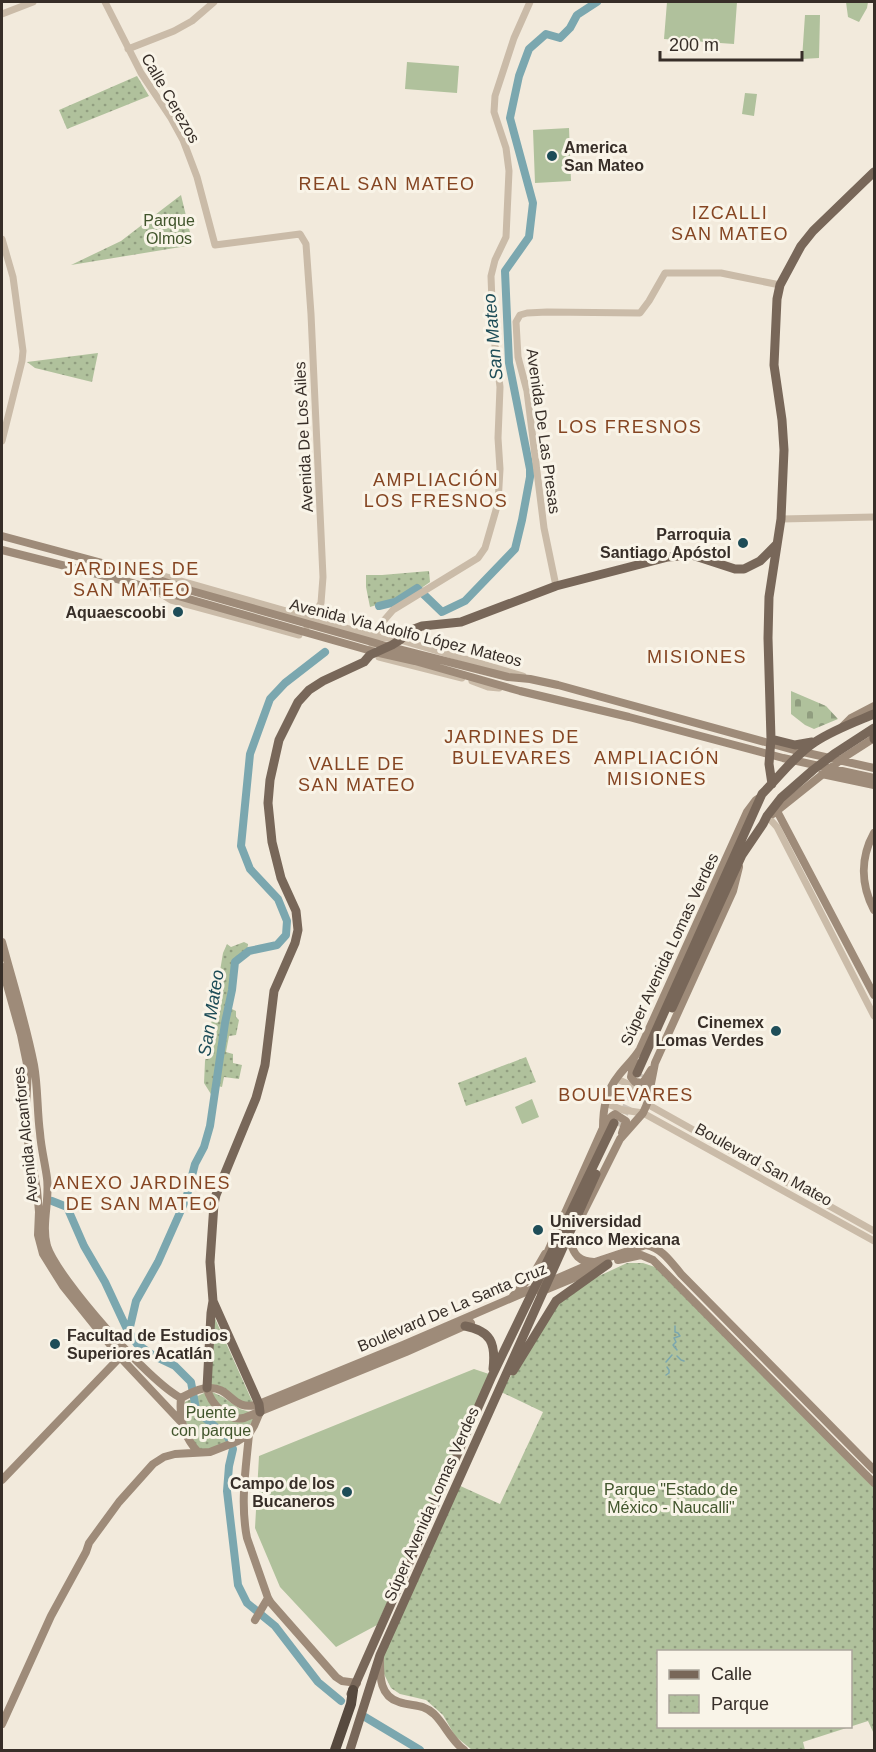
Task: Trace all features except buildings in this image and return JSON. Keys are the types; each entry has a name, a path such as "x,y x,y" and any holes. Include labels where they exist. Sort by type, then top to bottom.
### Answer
{"highway":[{"path":"334,1750 351,1704 355,1686"}],"main road":[{"path":"772,784 769,764 771,740 769,597 780,519 784,450 774,365 777,299 780,285 801,246 813,231 874,172"},
{"name":"Avenida Via Adolfo López Mateos","path":"2,536 132,572 192,595"},
{"path":"355,1686 336,1677 268,1604 245,1527 244,1495 249,1434 258,1419 260,1408 213,1302 210,1267 216,1195 256,1098 265,1065 274,991 296,943 298,930 296,912 281,878 272,842 268,803 279,740 298,702 309,690 364,662 370,655 400,640 409,631 422,626 461,622 556,586 680,555 692,555 735,569 744,569 760,561 776,545"},
{"name":"Avenida Via Adolfo López Mateos","path":"2,550 151,588 192,595 386,646 520,691 619,714 783,758 874,778"},
{"name":"Avenida Via Adolfo López Mateos","path":"415,657 558,685 794,750 874,768"},
{"name":"Súper Avenida Lomas Verdes","path":"841,728 850,718 874,706"},
{"name":"Súper Avenida Lomas Verdes","path":"820,772 781,798 742,855 639,1073 758,802 772,784 816,741 874,714"},
{"name":"Súper Avenida Lomas Verdes","path":"765,820 874,728"},
{"name":"Súper Avenida Lomas Verdes","path":"839,756 874,738"},
{"path":"771,740 795,745 816,741"},
{"path":"820,772 874,786"},
{"name":"Súper Avenida Lomas Verdes","path":"539,1280 548,1249 603,1128 603,1108 610,1088 635,1057 747,812 756,800 758,802"},
{"path":"758,802 765,820"},
{"path":"777,811 874,995"},
{"path":"874,833 868,846 864,879 867,896 874,910"},
{"name":"Súper Avenida Lomas Verdes","path":"550,1275 570,1241 620,1139 643,1113 647,1104 655,1062 733,891 742,855"},
{"name":"Avenida Alcanfores","path":"2,942 29,1040 34,1068 40,1136 48,1180 49,1197 45,1234 47,1255"},
{"name":"Avenida Alcanfores","path":"2,967 28,1069 25,1126 39,1202 38,1235 47,1255"},
{"path":"635,1057 631,1077 640,1084 643,1083 655,1062"},
{"path":"603,1128 613,1114 625,1119 626,1123 620,1139"},
{"name":"Súper Avenida Lomas Verdes","path":"350,1750 380,1655 537,1307 616,1125 492,1376 355,1686"},
{"path":"30,1154 43,1154"},
{"path":"570,1241 578,1258 586,1262 595,1262"},
{"name":"Boulevard De La Santa Cruz","path":"204,1389 230,1418 240,1420 260,1408 595,1262 646,1245 658,1249 874,1470"},
{"path":"498,1305 513,1296 526,1282 548,1249"},
{"path":"47,1255 63,1286 182,1423 189,1441 198,1452"},
{"name":"Boulevard De La Santa Cruz","path":"260,1408 406,1352 608,1264 641,1255 653,1260 874,1483"},
{"path":"499,1390 556,1301 608,1264"},
{"path":"204,1389 210,1313 213,1302"},
{"path":"465,1326 481,1330 492,1343 495,1355 492,1376"},
{"path":"123,1354 162,1386 184,1396 204,1389 216,1389 245,1407 260,1408"},
{"path":"2,1480 123,1354"},
{"path":"182,1423 184,1396"},
{"path":"2,1724 51,1616 89,1543 118,1502 160,1460 175,1454 210,1452 249,1434"},
{"path":"258,1620 268,1604"},
{"path":"365,1663 380,1655 380,1679 386,1693 399,1702 419,1705 434,1714 454,1742 464,1750"}],"street":[{"path":"2,14 33,2"},
{"name":"Calle Cerezos","path":"105,2 141,73 183,140 197,177 215,245 300,234"},
{"path":"128,49 174,31 192,21 214,2"},
{"path":"370,655 374,636 393,610 478,558 485,548 498,503 500,387 493,329 491,276 495,260 506,237 509,171 506,148 494,112 495,96 514,38 530,2"},
{"name":"Avenida De Los Ailes","path":"300,234 306,244 311,314 323,577 321,603 316,620 300,635"},
{"path":"2,239 18,307 23,356 2,441"},
{"name":"Avenida De Las Presas","path":"556,586 544,528 527,391 518,357 516,322 520,315 547,312 640,313 649,302 665,273 721,273 780,285"},
{"path":"780,519 874,517"},
{"path":"86,559 134,567 316,620 374,636 400,640 514,672 530,679"},
{"path":"151,588 171,600 488,687 520,691"},
{"path":"316,620 314,632 317,640"},
{"path":"765,820 777,827 874,1016"},
{"name":"Boulevard San Mateo","path":"616,1079 639,1091 647,1104 874,1231"},
{"name":"Boulevard San Mateo","path":"605,1103 623,1110 643,1113 874,1241"}],"green space":[{"path":"667,2 737,2 734,44 664,39"},
{"path":"846,2 868,2 859,22 848,17"},
{"path":"805,15 820,15 819,58 802,59"},
{"path":"407,62 459,66 457,93 405,89"},
{"path":"137,76 149,96 67,129 59,110"},
{"path":"745,93 757,94 754,116 742,114"},
{"name":"America San Mateo","path":"569,128 571,181 535,183 533,130"},
{"name":"Parque Olmos","path":"181,195 193,245 71,265 121,241"},
{"path":"98,353 92,382 35,368 27,362"},
{"path":"429,571 430,582 420,589 417,587 389,601 370,607 366,575"},
{"path":"791,691 826,706 838,719 814,729 805,725 791,714"},
{"path":"244,942 248,944 247,951 234,961 234,989 230,1008 236,1011 236,1017 239,1020 236,1035 229,1036 226,1052 233,1054 233,1063 242,1065 239,1079 224,1077 222,1087 218,1086 214,1099 204,1083 205,1061 223,953 227,944 231,947"},
{"path":"526,1057 536,1082 466,1106 458,1083"},
{"path":"532,1099 539,1117 522,1124 515,1107"},
{"name":"Parque \"Estado de México - Naucalli\"","path":"627,1263 643,1263 658,1268 874,1484 874,1734 868,1721 852,1726 852,1650 657,1650 657,1728 846,1728 803,1742 805,1750 472,1750 455,1736 443,1715 426,1700 400,1694 391,1688 384,1674 380,1655 456,1484 500,1504 543,1412 501,1392 553,1307 586,1282"},
{"path":"213,1314 253,1403 246,1405 210,1385"},
{"name":"Campo de los Bucaneros","path":"474,1369 489,1374 377,1625 336,1647 280,1587 255,1528 259,1456"},
{"name":"Puente con parque","path":"212,1392 240,1409 257,1414 242,1437 210,1450 198,1449 189,1433 185,1402 204,1393"}],"waterway":[{"name":"San Mateo","path":"379,606 395,602 417,588 442,612 465,601 515,549 530,469 509,363 505,271 529,237 533,203 510,118 519,76 529,49 546,34 560,38 570,28 577,15 597,2"},
{"name":"San Mateo","path":"129,1331 136,1301 158,1262 186,1199 195,1164 204,1147 210,1126 235,962 249,951 277,945 286,935 287,921 278,899 250,869 241,846 250,754 270,699 285,683 325,652"},
{"path":"52,1201 67,1207 84,1246 137,1344 154,1356 175,1366 191,1382 196,1409 228,1437 233,1449 227,1491 238,1585 247,1603 275,1626 318,1682 341,1701"},
{"path":"675,1326 675,1332 680,1336 674,1338 676,1342 673,1345 677,1350"},
{"path":"666,1362 672,1355"},
{"path":"677,1356 684,1361"},
{"path":"666,1375 669,1373 667,1367"},
{"path":"365,1717 420,1750"}],"tunnel":[{"path":"618,1126 642,1074"}],"place":[{"name":"America San Mateo","path":"552,156"},
{"name":"Parroquia Santiago Apóstol","path":"743,543"},
{"name":"Aquaescoobi","path":"178,612"},
{"name":"Cinemex Lomas Verdes","path":"776,1031"},
{"name":"Universidad Franco Mexicana","path":"538,1230"},
{"name":"Facultad de Estudios Superiores Acatlán","path":"55,1344"},
{"name":"Campo de los Bucaneros","path":"347,1492"}],"district":[{"name":"REAL SAN MATEO","path":"387,184"},
{"name":"IZCALLI SAN MATEO","path":"730,223"},
{"name":"LOS FRESNOS","path":"630,427"},
{"name":"AMPLIACIÓN LOS FRESNOS","path":"436,490"},
{"name":"JARDINES DE SAN MATEO","path":"132,579"},
{"name":"MISIONES","path":"697,657"},
{"name":"JARDINES DE BULEVARES","path":"512,747"},
{"name":"AMPLIACIÓN MISIONES","path":"657,768"},
{"name":"VALLE DE SAN MATEO","path":"357,774"},
{"name":"BOULEVARES","path":"626,1095"},
{"name":"ANEXO JARDINES DE SAN MATEO","path":"142,1193"}]}
